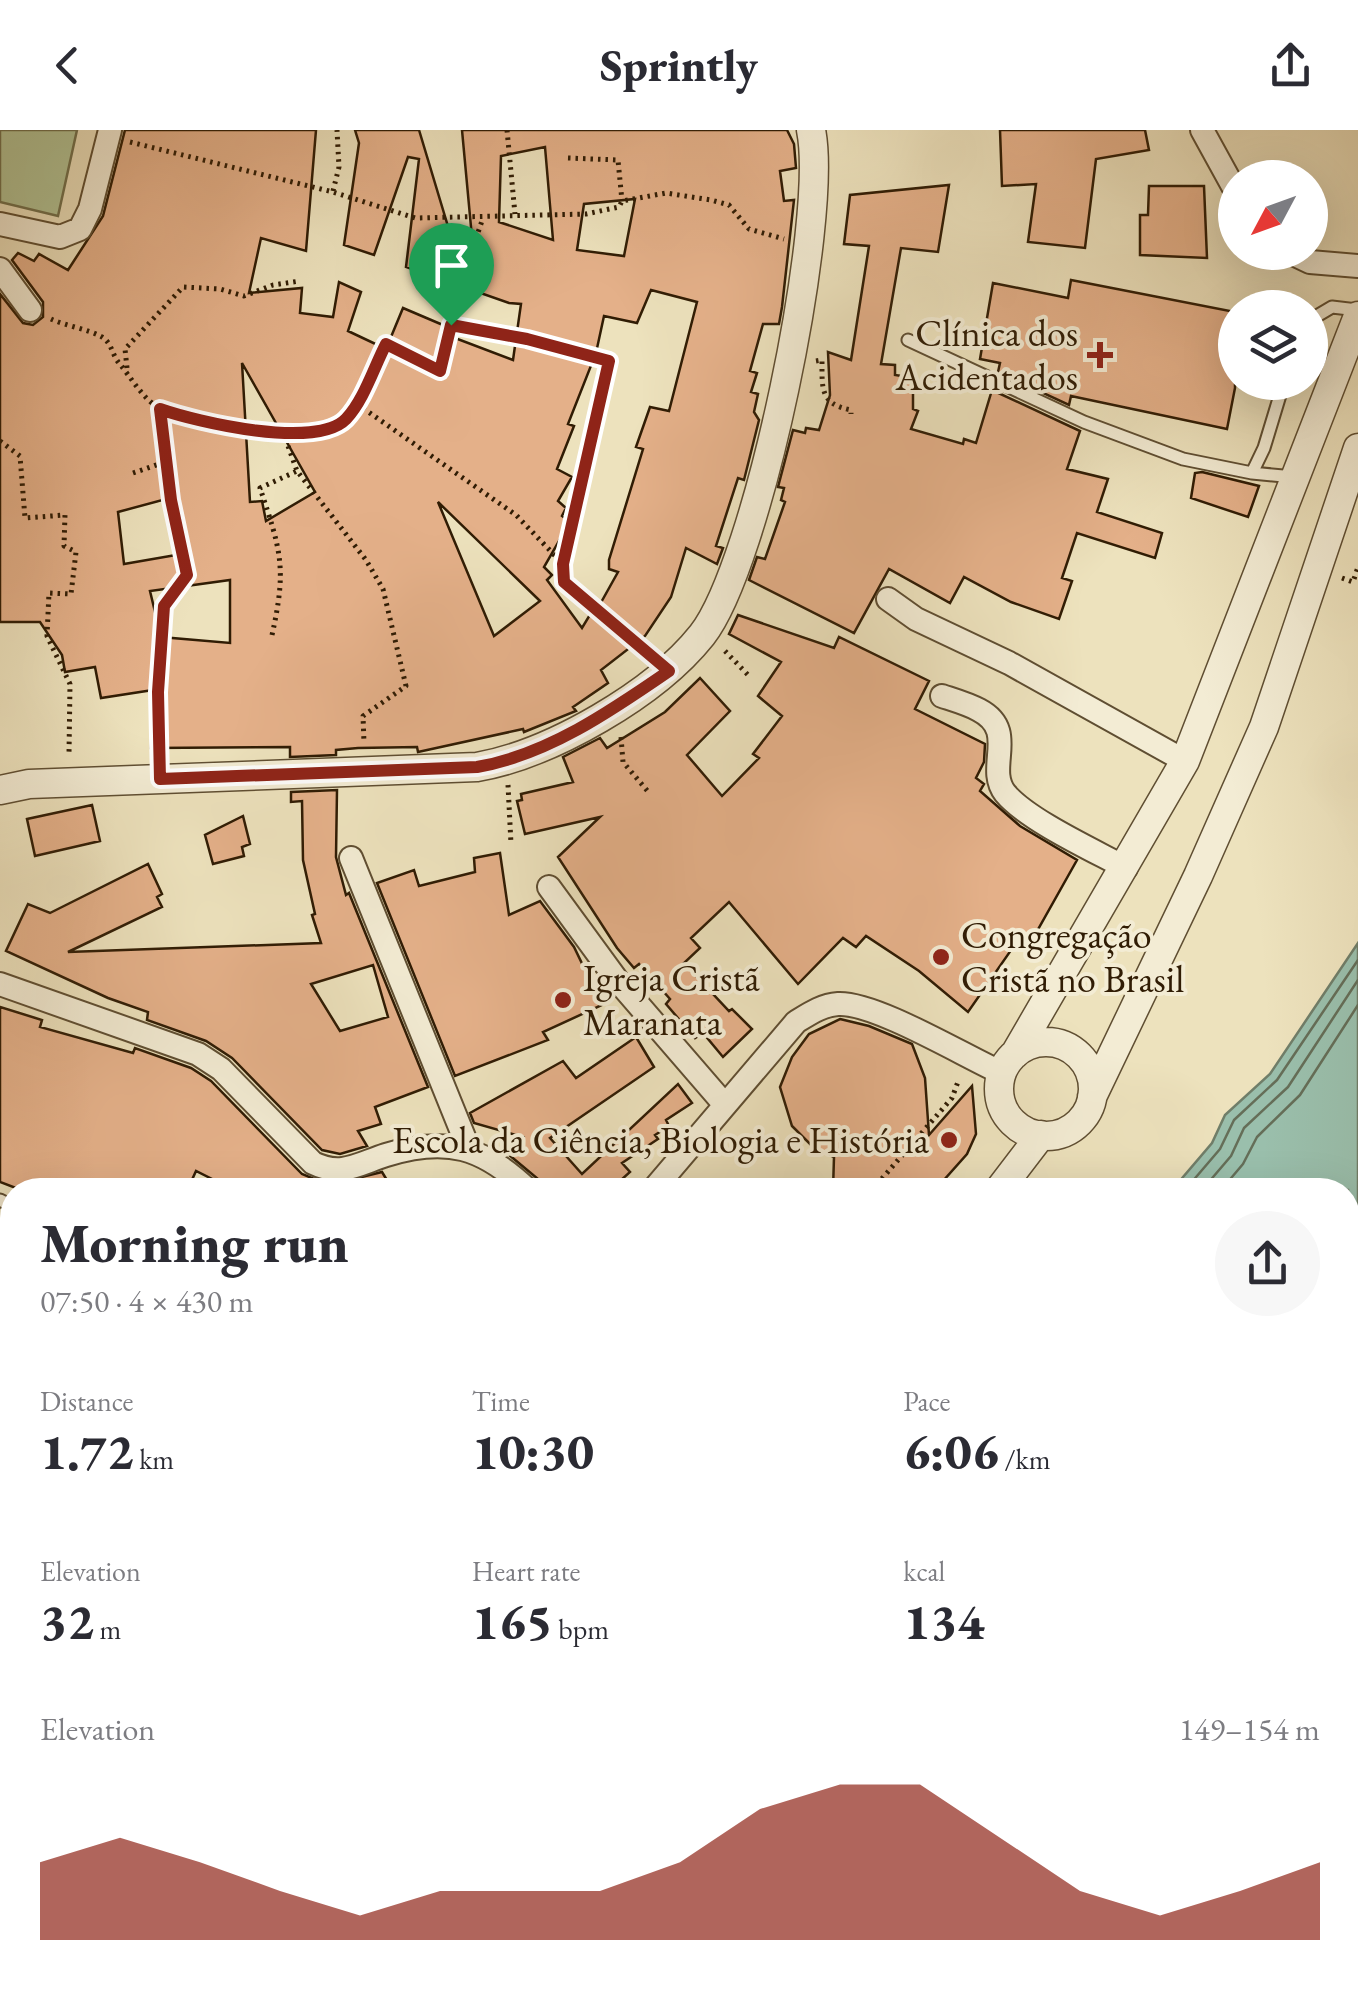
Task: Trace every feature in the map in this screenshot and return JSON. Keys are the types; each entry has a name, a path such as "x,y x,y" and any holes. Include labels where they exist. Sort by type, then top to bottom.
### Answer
{"street":[{"path":"0,790 70,782 477,767 506,762 536,750 669,671 716,614 745,537 778,418 797,321 815,185 811,130"},
{"path":"1202,130 1218,160"},
{"path":"0,224 60,237 80,229 90,209 110,133"},
{"path":"1328,264 1358,266"},
{"path":"0,269 30,310"},
{"path":"1358,313 1296,482 1185,760 1126,868 1008,1064 1000,1094 1006,1114 1021,1128 1041,1135 1062,1133 1088,1110 1264,726 1358,448"},
{"path":"1296,482 1338,504"},
{"path":"888,598 916,619 1008,663 1185,760"},
{"path":"942,696 982,710 994,722 1002,739 998,776 1004,792 1078,842 1126,868"},
{"path":"351,858 468,1147 511,1178"},
{"path":"549,887 618,980 725,1105"},
{"path":"0,984 198,1054 222,1069 313,1163 328,1170 345,1171 410,1149 468,1147"},
{"path":"663,1178 796,1022 815,1010 838,1004 864,1007 966,1058 1008,1064 1041,1042 1069,1048 1088,1069 1092,1097"},
{"path":"1008,1178 1041,1135"}],"lane":[{"path":"1328,310 1358,313"},
{"path":"908,340 1084,422 1183,459 1296,482"},
{"path":"1252,472 1278,400"}],"path":[{"path":"333,192 339,166 337,130"},
{"path":"507,130 515,214"},
{"path":"110,133 333,192 415,218 586,214 619,207 622,201 618,160 568,158"},
{"path":"622,201 666,192 711,200 728,205 748,229 806,246"},
{"path":"300,281 273,285 244,296 220,289 182,287 125,348 128,368 147,398 160,409 199,423 283,432 332,429 356,404 386,344 440,371 458,290 483,218"},
{"path":"30,310 102,337 120,364 128,368"},
{"path":"451,325 527,339 609,361 563,564 564,582 669,671"},
{"path":"356,404 516,515 563,564"},
{"path":"160,409 171,500 187,575 164,606 158,692 160,779"},
{"path":"283,432 297,471 366,560 383,589 406,686 363,716 364,756 371,769"},
{"path":"0,441 20,456 25,518 65,515 64,546 76,552 71,594 49,593 47,601 48,636 70,684 70,782"},
{"path":"133,473 168,462"},
{"path":"272,635 280,597 282,554 260,488 297,471"},
{"path":"716,614 728,628 725,652 750,678"},
{"path":"625,700 636,718 621,734 623,762 650,794"},
{"path":"508,773 511,844"},
{"path":"882,1178 952,1098 966,1058"}],"shaded area":[{"path":"0,130 77,130 58,216 0,202"}],"water":[{"path":"1358,943 1358,1178 1182,1178 1212,1143 1225,1115 1270,1074"}],"building":[{"path":"125,130 316,130 306,251 261,238 249,293 302,288 300,313 333,317 339,282 361,292 348,331 386,349 403,308 450,328 447,335 513,360 521,304 406,267 419,159 408,157 374,255 344,245 359,143 355,130 419,130 462,273 475,270 462,130 787,130 794,144 796,168 780,171 784,201 794,200 782,307 779,324 763,324 750,371 757,373 751,392 758,394 754,412 759,420 744,480 738,478 716,546 723,548 717,564 686,548 671,597 645,636 601,670 608,683 573,707 576,711 524,732 523,729 418,752 417,747 358,748 336,750 336,755 290,757 290,747 151,748 153,690 101,698 95,667 65,672 62,655 40,622 0,622 0,294 23,323 33,325 43,317 43,302 12,260 18,253 34,261 39,254 68,270 103,216","holes":["545,147 553,240 499,222 501,156","635,199 624,256 577,250 584,204","651,290 697,302 669,411 650,407 636,447 643,449 609,560 609,569 618,572 594,615 591,613 582,628 547,580 552,575 544,567 570,522 562,516 566,508 558,501 572,477 557,469 574,426 568,424 596,353 604,316 637,323","242,363 315,492 266,521 262,501 250,502","166,499 176,555 124,564 118,512","438,502 540,601 494,636","230,580 230,643 161,637 150,591"]},
{"path":"1000,130 1145,130 1149,150 1096,159 1085,248 1028,242 1036,184 1002,186"},
{"path":"949,185 938,252 901,248 881,364 895,365 895,375 913,382 913,409 918,411 911,429 963,444 964,439 976,443 992,390 1080,431 1067,469 1108,479 1097,512 1162,533 1155,558 1077,533 1062,578 1072,581 1059,619 1011,602 964,577 950,603 889,569 854,633 749,580 757,557 765,559 785,502 781,500 784,488 778,487 793,430 819,430 830,395 828,352 851,360 869,246 844,244 850,195"},
{"path":"1149,186 1204,186 1207,258 1140,255 1140,215 1148,215"},
{"name":"Clínica dos Acidentados","path":"1071,280 1218,309 1218,400 1233,400 1227,429 1071,396 1069,405 998,372 1000,363 980,359 993,283 1068,298"},
{"path":"1195,473 1259,486 1248,517 1191,498"},
{"path":"738,615 834,648 839,637 929,681 915,709 985,744 984,762 976,778 984,784 980,791 1020,826 1077,860 1032,940 1023,933 968,1012 919,971 866,936 856,947 843,938 798,984 729,902 691,938 700,948 684,963 729,1011 732,1009 752,1029 723,1057 703,1033 695,1038 666,1004 670,999 639,964 634,968 617,948 558,857 600,817 525,834 517,801 522,800 521,794 573,782 563,757 600,738 607,748 665,712 700,678 730,711 687,755 722,796 759,758 753,754 782,716 758,696 781,662 729,634"},
{"path":"337,790 336,857 346,895 349,893 428,1087 375,1107 381,1124 358,1131 367,1146 340,1154 322,1150 232,1058 206,1041 147,1020 148,1012 6,951 28,904 50,913 148,864 162,894 157,897 162,907 68,952 321,943 303,860 302,801 291,802 291,792","holes":["373,965 388,1017 340,1031 311,984"]},
{"path":"92,805 100,841 35,856 27,819"},
{"path":"243,816 250,844 242,847 244,856 213,864 205,835"},
{"path":"500,853 509,915 540,901 574,947 602,1005 543,1032 548,1040 455,1076 377,883 414,870 419,886 475,872 474,858"},
{"path":"0,1007 42,1020 40,1027 133,1053 135,1048 191,1068 211,1081 302,1174 312,1178 210,1178 196,1171 193,1178 0,1178"},
{"path":"840,1019 912,1044 925,1078 929,1135 972,1086 976,1134 967,1154 946,1178 833,1178 834,1157 813,1147 792,1126 780,1087 792,1057 809,1034"},
{"path":"636,1037 654,1067 550,1138 582,1174 678,1084 692,1103 666,1120 669,1126 655,1135 658,1139 622,1163 630,1172 623,1178 537,1178 508,1154 523,1137 474,1123 470,1113 563,1061 576,1078"},
{"path":"382,1172 386,1178 358,1178"}],"place":[{"name":"Clínica dos Acidentados","path":"1100,355"},
{"name":"Congregação Cristã no Brasil","path":"941,957"},
{"name":"Igreja Cristã Maranata","path":"563,1000"},
{"name":"Escola da Ciência, Biologia e História","path":"949,1140"}],"route":[{"path":"451,325 527,339 609,361 563,564 564,582 669,671 585,724 506,762 477,767 344,769 160,779 158,692 164,606 166,598 180,588 187,575 171,500 160,409 224,427 295,433 332,429 347,418 356,404 386,344 440,371 451,325"}]}
